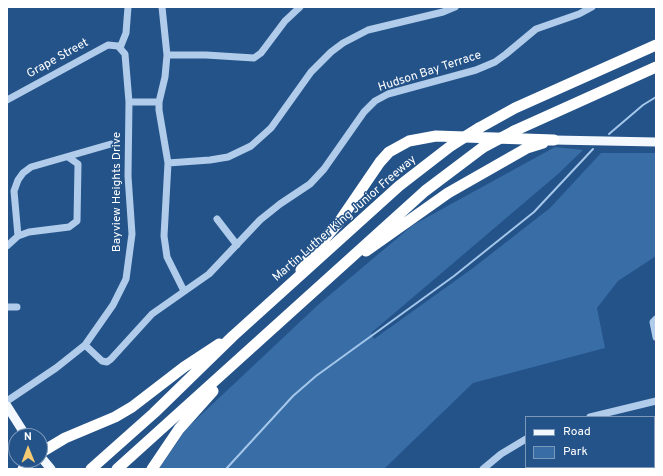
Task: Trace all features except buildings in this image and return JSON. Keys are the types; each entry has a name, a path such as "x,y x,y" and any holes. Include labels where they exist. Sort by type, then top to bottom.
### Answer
{"highway":[{"name":"Martin Luther King Junior Freeway","path":"90,469 154,413 233,336 399,186 452,145 515,108 656,45"},
{"path":"117,469 425,191 482,148 514,131 656,67"},
{"path":"292,283 308,258 339,222 380,162 389,152 409,141 436,136 554,140"},
{"path":"334,274 448,192 527,148 554,140"},
{"path":"48,448 65,438 115,417 132,407 184,367 233,336"},
{"path":"152,469 179,429 246,352"}],"main road":[{"path":"554,140 656,142"},
{"path":"7,406 21,428"}],"street":[{"path":"120,48 126,33 128,7"},
{"path":"162,7 167,55 165,77 159,102 168,163 164,236 165,246 172,270 184,291"},
{"path":"167,55 206,55 254,58 261,53 285,21 300,7"},
{"path":"168,163 224,158 251,146 271,128 311,72 331,52 343,43 368,30 443,12 455,7"},
{"name":"Hudson Bay Terrace","path":"85,345 102,361 107,362 111,359 142,322 209,274 260,220 280,204 310,184 324,169 364,112 375,101 388,94 476,70 495,62 536,29 579,14 592,7"},
{"name":"Grape Street","path":"7,100 106,46 114,44 120,48"},
{"name":"Bayview Heights Drive","path":"7,401 56,368 85,345 113,305 128,270 132,234 128,176 129,102 125,54 120,48"},
{"path":"129,102 159,102"},
{"path":"18,236 14,191 15,185 23,173 31,167 111,144"},
{"path":"7,246 18,236 29,232 69,227 77,221 78,164 68,157"},
{"path":"217,219 237,245"},
{"path":"7,307 17,307"},
{"path":"656,319 653,322 656,337"},
{"path":"594,416 656,401"},
{"path":"483,469 512,447 525,440"}],"green space":[{"path":"555,147 583,150 558,174 371,333 374,339 473,268 550,208 601,153 656,153 656,256 618,281 597,308 605,348 473,383 384,469 159,469 186,429 319,304 413,225"}],"waterway":[{"path":"609,134 643,105 656,97"},
{"path":"226,469 293,396 316,376 454,276 534,212 593,149"}]}
